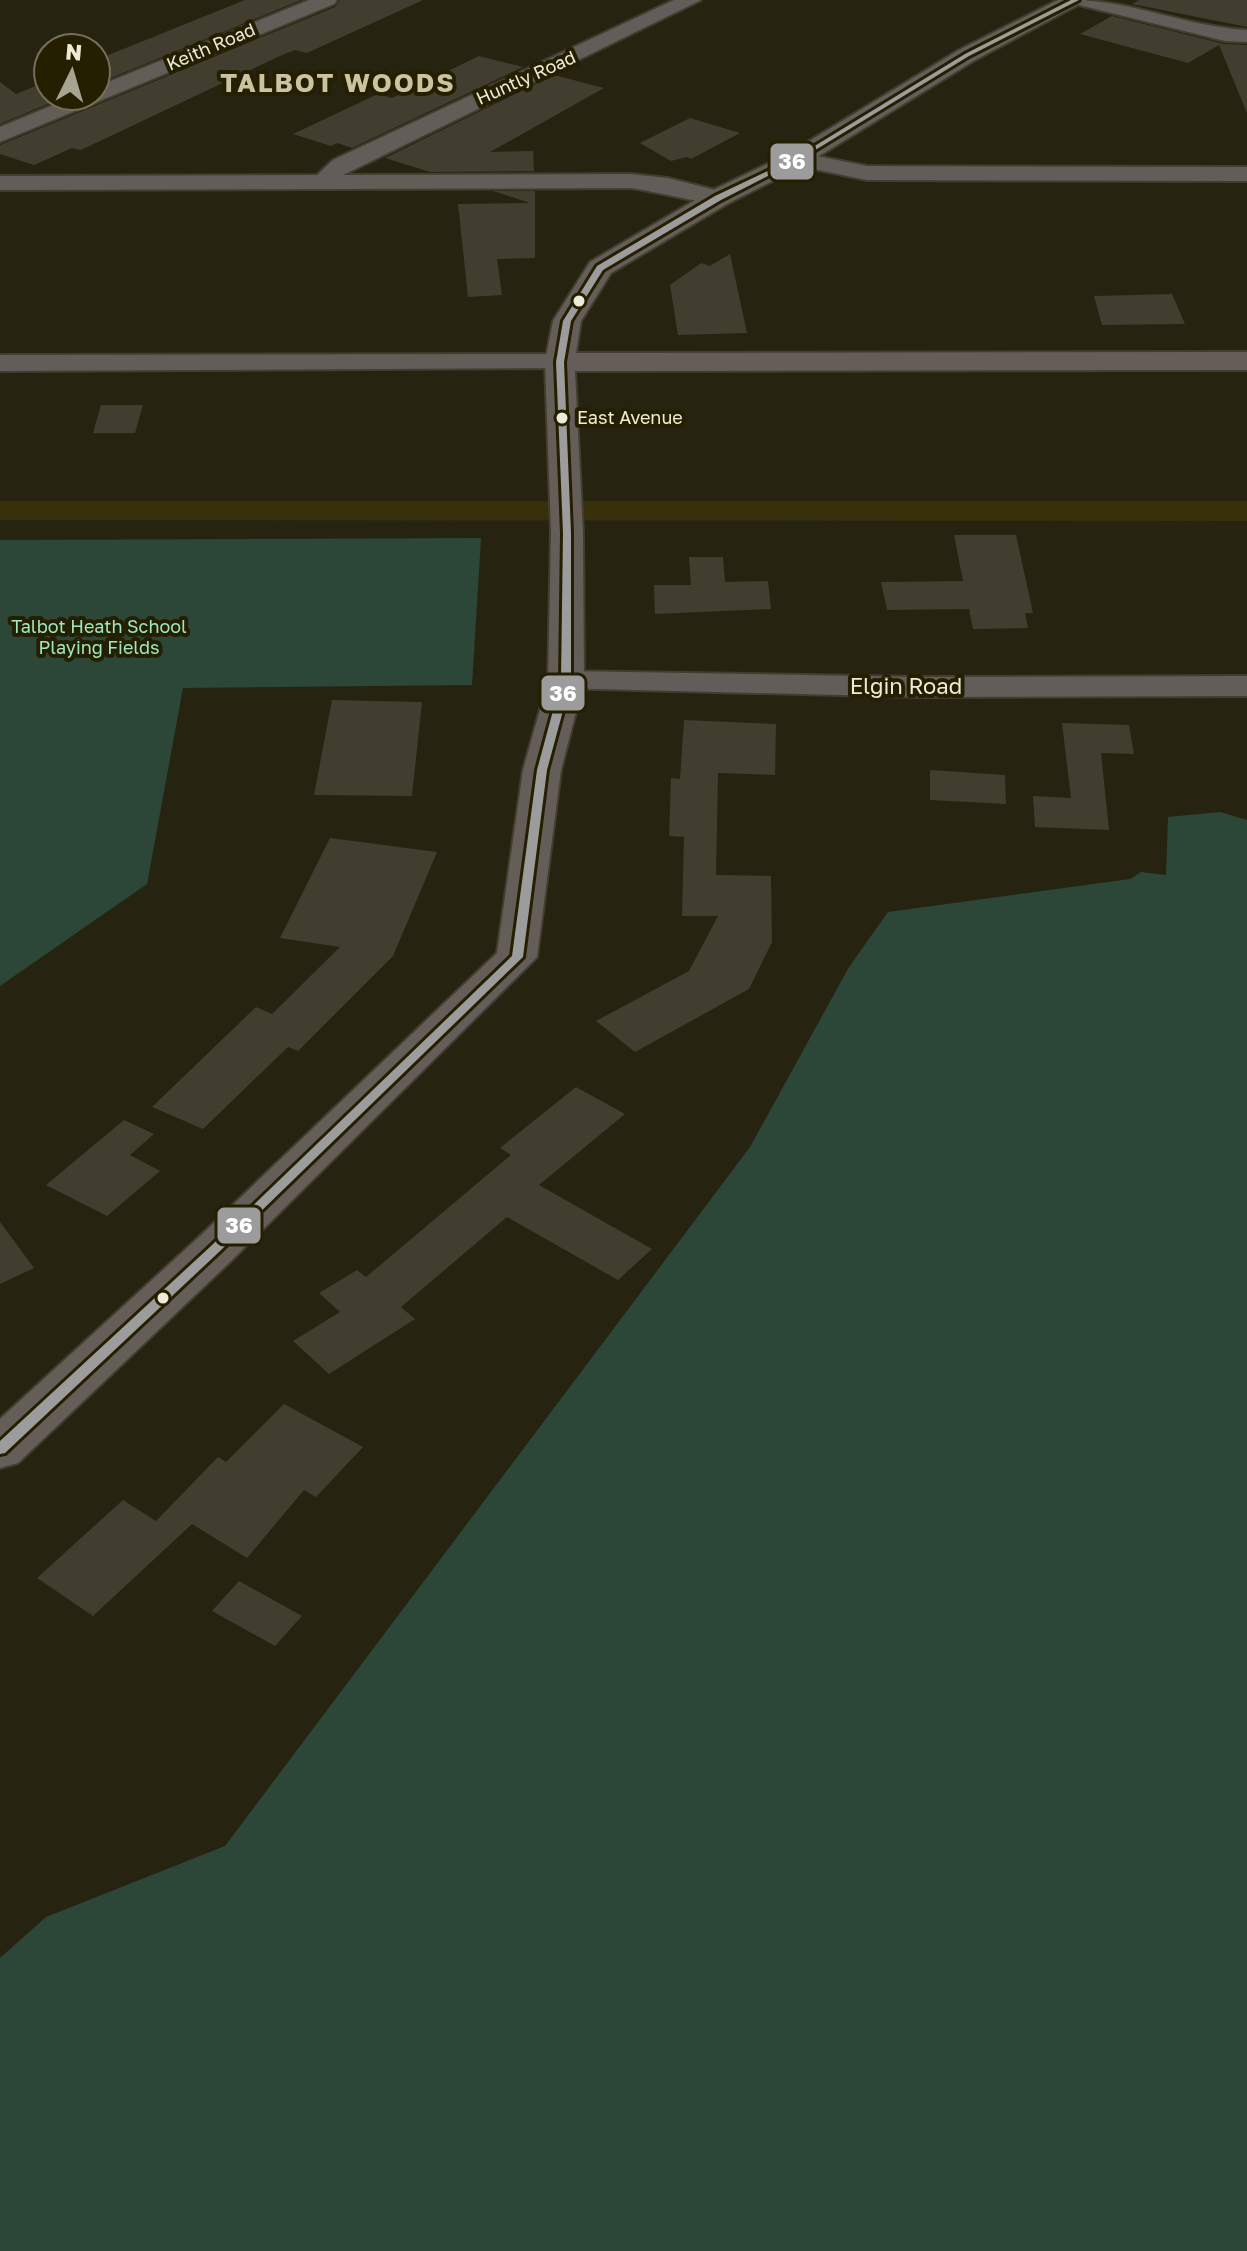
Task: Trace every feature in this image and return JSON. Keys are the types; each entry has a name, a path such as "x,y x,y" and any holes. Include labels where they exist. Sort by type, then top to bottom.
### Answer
{"street":[{"name":"Keith Road","path":"112,89 327,0"},
{"name":"Huntly Road","path":"323,183 341,165 691,0"},
{"path":"4,1438 215,1249 517,957 542,770 566,681 567,533 560,362 567,321 600,268 718,198 797,159 967,55 1076,0"},
{"path":"1082,0 1212,32 1247,36"},
{"name":"Keith Road","path":"0,135 56,112"},
{"path":"797,159 867,173 1247,174"},
{"path":"0,183 650,182 718,198"},
{"path":"0,363 1247,361"},
{"name":"Elgin Road","path":"566,681 919,687 1247,686"}],"shaded area":[{"path":"0,501 1247,501 1247,521 0,520"}],"green space":[{"name":"Talbot Heath School Playing Fields","path":"481,538 472,685 183,688 147,884 0,986 0,540"},
{"path":"1220,812 1247,820 1247,2251 0,2251 0,1958 46,1917 225,1846 750,1147 849,967 888,912 1130,879 1141,872 1166,875 1168,817"}],"building":[{"path":"245,0 301,0 112,77 112,54"},
{"path":"340,0 423,0 307,53 295,50 280,56 81,150 72,148 34,165 0,154 0,145 80,112 112,112 112,99 335,7"},
{"path":"1139,0 1247,0 1247,27 1132,4"},
{"path":"1112,16 1224,44 1247,45 1247,113 1219,45 1188,63 1080,34"},
{"path":"479,56 523,67 352,148 337,143 331,146 293,134 378,94 392,98"},
{"path":"554,75 604,88 490,152 533,151 534,171 430,172 385,158"},
{"path":"0,82 16,94 32,88 32,111 0,124"},
{"path":"690,118 740,133 691,159 671,161 640,143"},
{"path":"493,191 535,191 535,258 497,259 502,295 468,297 458,204 530,203"},
{"path":"730,254 747,333 678,335 670,285 701,263 710,266"},
{"path":"1172,294 1185,324 1102,325 1094,296"},
{"path":"101,405 143,405 135,433 93,433"},
{"path":"954,535 1016,535 1033,613 1025,613 1028,628 973,629 969,609 887,610 881,582 963,581"},
{"path":"689,557 723,557 725,582 768,581 771,609 655,614 654,585 691,585"},
{"path":"332,700 422,702 412,796 314,795"},
{"path":"684,720 776,724 775,775 718,773 716,875 771,876 772,942 749,989 635,1052 596,1021 689,971 718,916 682,916 684,837 669,836 671,778 680,779"},
{"path":"1062,723 1129,725 1134,754 1101,753 1109,830 1035,827 1033,796 1071,798"},
{"path":"930,770 1005,775 1006,804 930,800"},
{"path":"330,838 437,852 393,956 298,1051 288,1047 203,1129 152,1107 256,1007 272,1014 340,947 280,938"},
{"path":"576,1087 625,1114 539,1185 652,1249 618,1280 507,1217 401,1307 415,1319 329,1374 293,1341 340,1312 319,1293 357,1270 366,1277 511,1155 500,1148"},
{"path":"124,1120 154,1134 130,1155 160,1171 107,1216 46,1185"},
{"path":"0,1222 34,1268 0,1284"},
{"path":"284,1404 363,1447 316,1497 304,1490 247,1558 192,1524 93,1616 37,1578 123,1500 156,1521 218,1457 226,1462"},
{"path":"239,1581 302,1616 275,1646 212,1611"}],"transit line":[{"name":"36","path":"0,1449 215,1249 517,957 542,770 566,681 567,533 560,362 567,321 600,268 718,198 797,159 967,55 1076,0"}],"place":[{"name":"East Avenue","path":"562,418"}],"district":[{"name":"TALBOT WOODS","path":"338,83"}]}
